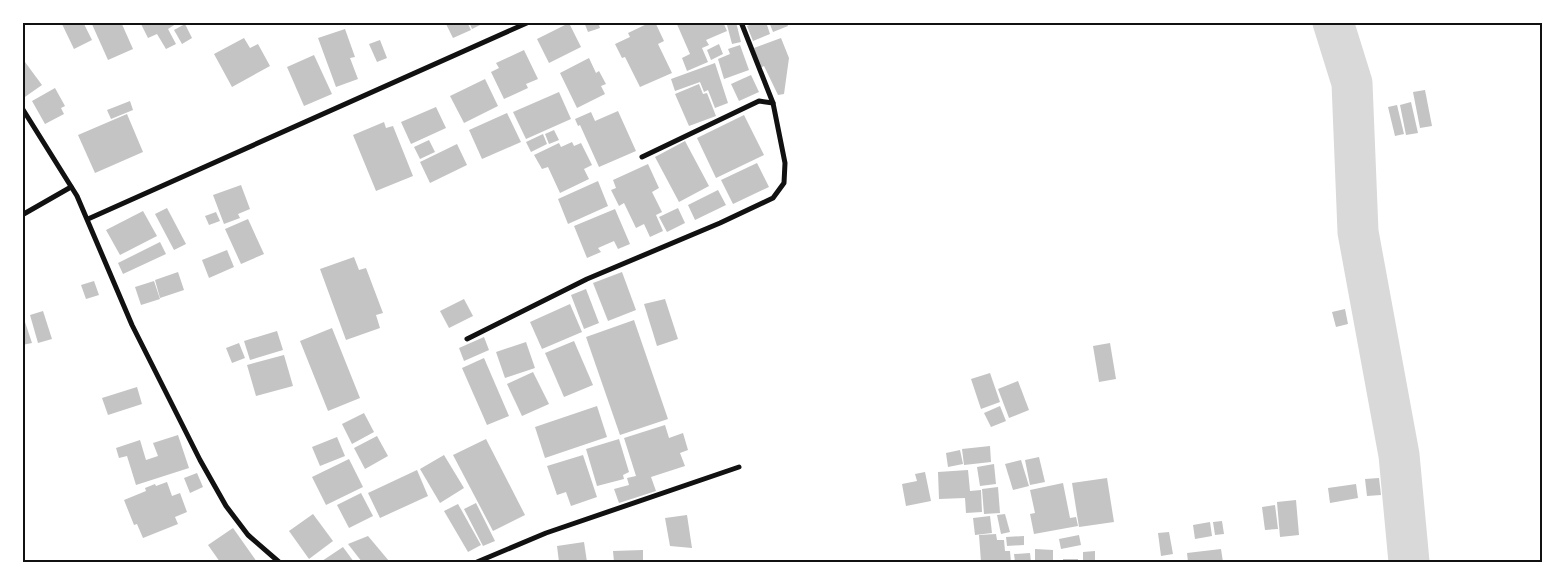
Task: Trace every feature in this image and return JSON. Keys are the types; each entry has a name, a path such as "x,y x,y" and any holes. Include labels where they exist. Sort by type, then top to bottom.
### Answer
{"street":[{"path":"88,219 529,22"},
{"path":"467,339 587,278 720,223 773,198 784,183 785,163 772,103 741,22"},
{"path":"642,156 759,101 772,103"},
{"path":"22,108 71,187 88,219 132,325 200,460 226,506 248,535 279,562"},
{"path":"22,214 71,187"},
{"path":"477,562 546,533 738,468"}],"building":[{"path":"61,22 83,22 92,40 74,49"},
{"path":"91,22 121,22 133,49 108,60"},
{"path":"140,22 179,22 168,29 176,44 166,49 157,34 148,38"},
{"path":"445,22 467,22 471,30 453,38"},
{"path":"469,22 486,22 472,29"},
{"path":"584,22 598,22 600,28 588,32"},
{"path":"651,22 655,22 664,41 658,44 672,73 640,87 625,57 622,58 615,44 630,37 628,33"},
{"path":"676,22 723,22 727,31 706,40 709,45 702,48 708,62 687,71 682,58 690,54"},
{"path":"736,22 741,42 732,44 727,25"},
{"path":"756,22 766,22 770,34 753,41 747,26"},
{"path":"769,22 786,22 788,26 773,32"},
{"path":"569,23 581,47 549,63 537,39"},
{"path":"185,24 192,38 182,44 174,30"},
{"path":"345,29 355,57 350,58 358,79 336,87 318,38"},
{"path":"244,38 250,48 258,44 270,66 232,87 214,54"},
{"path":"781,38 789,58 784,94 778,95 764,66 760,68 754,48"},
{"path":"380,40 387,58 377,62 369,44"},
{"path":"719,44 723,54 711,60 707,50"},
{"path":"740,45 749,70 724,79 718,59 730,54 728,49"},
{"path":"524,50 538,79 526,84 528,88 504,99 491,72 499,68 496,63"},
{"path":"314,55 332,94 304,106 287,67"},
{"path":"22,58 42,85 22,99"},
{"path":"589,58 596,73 599,71 606,84 601,86 605,94 577,108 560,73"},
{"path":"715,63 728,103 715,108 708,90 704,92 700,82 675,91 671,79"},
{"path":"751,75 759,92 739,101 731,84"},
{"path":"485,79 498,106 464,123 450,96"},
{"path":"699,84 703,94 707,93 716,116 689,126 675,94"},
{"path":"55,88 65,106 61,108 64,114 45,124 32,101"},
{"path":"1425,90 1432,126 1420,128 1413,92"},
{"path":"559,92 571,119 526,139 513,112"},
{"path":"130,101 133,110 111,119 107,110"},
{"path":"1411,102 1418,133 1406,135 1400,105"},
{"path":"1397,105 1404,134 1395,136 1388,107"},
{"path":"436,107 446,128 411,144 401,122"},
{"path":"618,111 636,151 599,167 580,125 578,126 575,119 591,112 595,121"},
{"path":"507,113 521,142 482,159 469,130"},
{"path":"127,114 143,152 95,173 78,135"},
{"path":"744,115 764,155 716,178 697,138"},
{"path":"384,122 386,128 393,126 413,176 376,191 353,135"},
{"path":"554,130 559,140 549,144 545,134"},
{"path":"543,134 547,144 531,152 526,142"},
{"path":"429,140 435,152 420,159 414,147"},
{"path":"685,141 709,186 679,202 655,157"},
{"path":"572,142 574,146 581,143 592,165 584,169 589,179 560,193 548,167 542,169 534,155 559,143 561,147"},
{"path":"457,144 467,165 430,183 420,162"},
{"path":"757,163 769,187 733,204 721,180"},
{"path":"648,164 659,188 652,192 662,212 656,215 663,231 650,237 644,224 636,228 624,203 619,206 611,190 616,188 613,180"},
{"path":"598,181 608,206 568,224 558,199"},
{"path":"241,185 250,209 238,214 240,218 224,224 213,195"},
{"path":"718,190 726,205 695,220 688,205"},
{"path":"167,208 186,244 174,250 155,214"},
{"path":"678,208 685,223 667,232 659,217"},
{"path":"615,209 630,244 618,249 614,241 598,248 601,252 587,258 574,226"},
{"path":"143,211 157,236 120,255 106,230"},
{"path":"216,212 220,221 209,225 205,216"},
{"path":"248,219 264,254 241,264 225,229"},
{"path":"160,242 166,254 123,274 118,263"},
{"path":"227,250 234,267 209,278 202,260"},
{"path":"354,257 359,270 366,268 383,313 376,315 380,328 346,340 320,269"},
{"path":"178,272 184,290 160,298 155,280"},
{"path":"622,272 636,310 608,321 593,283"},
{"path":"94,281 99,295 86,299 81,285"},
{"path":"154,281 160,299 141,305 135,287"},
{"path":"586,289 599,323 584,329 571,295"},
{"path":"464,299 473,316 449,328 440,311"},
{"path":"665,299 678,339 657,346 644,304"},
{"path":"570,304 582,332 542,349 530,322"},
{"path":"1345,309 1348,324 1336,327 1332,312"},
{"path":"43,311 52,339 38,343 30,315"},
{"path":"22,313 32,343 22,345"},
{"path":"634,320 668,419 620,435 586,337"},
{"path":"332,328 360,398 328,411 300,341"},
{"path":"277,331 283,350 250,360 244,341"},
{"path":"484,337 489,350 464,361 459,348"},
{"path":"574,341 593,385 564,397 545,353"},
{"path":"526,342 535,368 505,378 496,352"},
{"path":"239,343 245,358 232,363 226,348"},
{"path":"1110,343 1116,379 1099,382 1093,346"},
{"path":"284,355 293,386 256,396 247,365"},
{"path":"484,358 509,416 487,425 462,368"},
{"path":"533,372 549,404 522,416 507,384"},
{"path":"990,373 1000,402 981,409 971,379"},
{"path":"1018,381 1029,410 1009,418 998,389"},
{"path":"137,387 142,404 108,415 102,398"},
{"path":"597,406 607,437 545,458 535,427"},
{"path":"1000,406 1006,421 991,427 984,413"},
{"path":"364,413 374,432 352,444 342,424"},
{"path":"665,425 669,438 683,433 688,450 680,453 685,466 651,477 656,491 619,503 614,489 629,485 627,478 636,476 624,438"},
{"path":"178,435 189,468 136,485 127,456 119,458 116,448 140,440 146,460 158,456 153,443"},
{"path":"377,436 388,456 365,469 354,448"},
{"path":"337,437 345,456 320,466 312,447"},
{"path":"486,439 525,515 493,531 453,455"},
{"path":"619,439 629,472 623,475 624,479 597,486 586,449"},
{"path":"990,446 991,462 964,465 962,449"},
{"path":"960,450 963,464 948,467 946,453"},
{"path":"444,455 464,488 440,503 420,469"},
{"path":"583,455 597,497 571,506 566,492 557,495 547,466"},
{"path":"1039,457 1045,482 1030,485 1025,460"},
{"path":"349,459 363,487 326,505 312,477"},
{"path":"1021,460 1029,486 1013,490 1005,464"},
{"path":"994,464 996,484 980,486 977,467"},
{"path":"417,470 428,496 380,518 368,493"},
{"path":"968,470 970,491 981,490 982,512 966,513 965,498 939,499 938,472"},
{"path":"925,472 931,501 906,506 902,484 917,481 915,474"},
{"path":"197,473 203,487 190,493 184,478"},
{"path":"1107,478 1114,522 1079,527 1072,483"},
{"path":"1379,478 1381,495 1367,496 1365,479"},
{"path":"167,482 172,496 180,493 187,512 175,517 178,524 143,538 137,524 134,525 124,500 146,491 145,488"},
{"path":"1063,483 1070,518 1076,517 1078,526 1034,534 1030,514 1035,513 1030,490"},
{"path":"1356,484 1358,498 1330,503 1328,488"},
{"path":"998,487 1000,513 984,514 982,489"},
{"path":"361,493 373,516 349,528 337,505"},
{"path":"1296,500 1299,535 1280,537 1277,502"},
{"path":"476,503 495,541 483,546 464,509"},
{"path":"458,504 481,545 468,552 444,511"},
{"path":"1275,505 1278,529 1265,530 1262,507"},
{"path":"313,514 333,541 309,559 289,531"},
{"path":"1005,514 1010,532 1001,534 997,515"},
{"path":"687,515 692,548 670,546 665,518"},
{"path":"990,516 992,533 975,535 973,518"},
{"path":"1222,521 1224,534 1215,535 1213,522"},
{"path":"1210,522 1212,536 1195,539 1193,525"},
{"path":"233,528 257,562 220,562 208,545"},
{"path":"1169,532 1173,554 1161,556 1158,533"},
{"path":"996,534 997,540 1004,540 1005,551 1010,551 1011,562 981,562 979,535"},
{"path":"1079,535 1081,545 1061,549 1059,539"},
{"path":"368,536 389,561 362,562 348,544"},
{"path":"1024,536 1024,545 1007,546 1006,537"},
{"path":"584,542 587,562 559,562 557,546"},
{"path":"343,547 354,562 322,561"},
{"path":"1035,549 1053,550 1053,562 1035,562"},
{"path":"1221,549 1223,562 1188,562 1187,553"},
{"path":"643,550 643,562 614,562 613,551"},
{"path":"1095,551 1095,562 1083,562 1083,552"},
{"path":"1030,553 1031,562 1015,562 1014,554"},
{"path":"1063,559 1078,559 1078,562 1063,562"}],"waterway":[{"path":"1333,22 1352,83 1358,232 1399,455 1409,562"}]}
